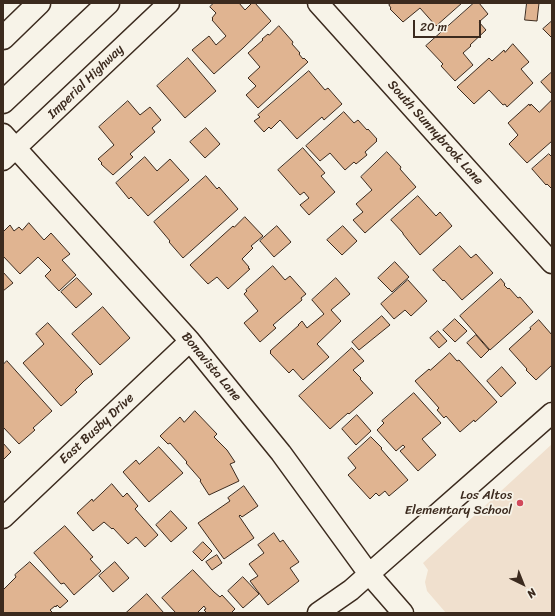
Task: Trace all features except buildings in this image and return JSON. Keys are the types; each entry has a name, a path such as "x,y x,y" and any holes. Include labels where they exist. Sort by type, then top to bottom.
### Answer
{"main road":[{"path":"3,38 39,3"},
{"path":"3,102 108,3"}],"street":[{"name":"Imperial Highway","path":"7,148 169,3"},
{"name":"South Sunnybrook Lane","path":"318,3 552,263"},
{"name":"Bonavista Lane","path":"7,148 190,341 281,453 369,574 403,613"},
{"name":"East Busby Drive","path":"3,518 190,341"},
{"path":"318,613 369,574 552,413"}],"shaded area":[{"name":"Los Altos Elementary School","path":"552,444 552,613 446,613 427,591 425,582 428,570 423,563"}],"place":[{"name":"Los Altos Elementary School","path":"520,503"}]}
